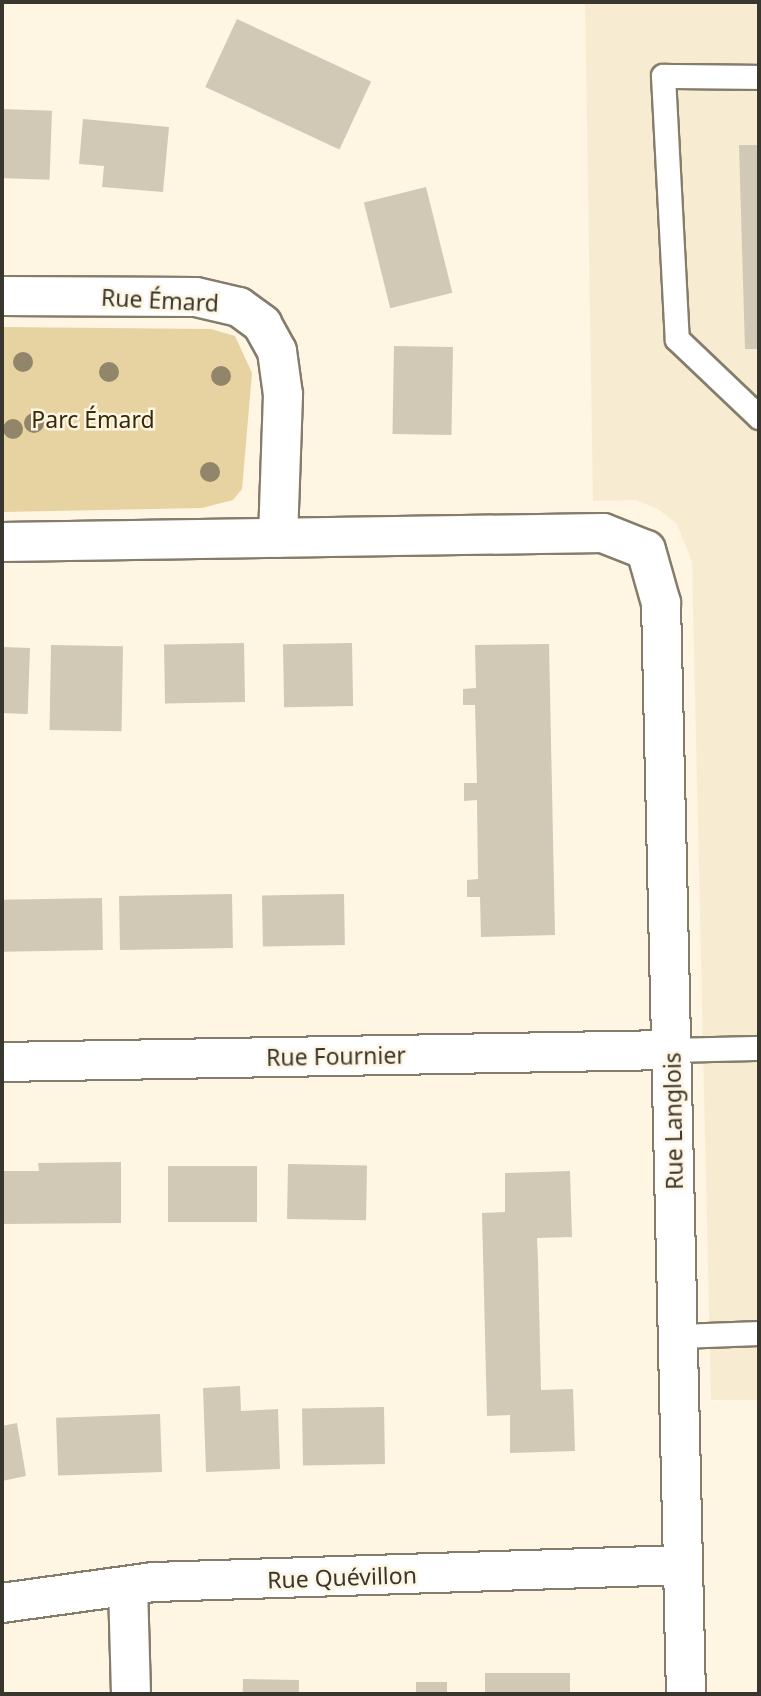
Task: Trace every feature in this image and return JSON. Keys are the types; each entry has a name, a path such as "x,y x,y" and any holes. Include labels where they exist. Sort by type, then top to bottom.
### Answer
{"street":[{"name":"Rue Émard","path":"2,296 196,297 239,307 262,324 277,351 283,396 278,538"},
{"name":"Rue Langlois","path":"278,538 603,533 646,550 661,603 685,1694"},
{"path":"2,542 278,538"},
{"name":"Rue Fournier","path":"2,1062 671,1050"},
{"name":"Rue Quévillon","path":"2,1603 128,1586 683,1565"},
{"path":"128,1586 131,1694"}],"lane":[{"path":"759,77 663,76 677,340 759,417"},
{"path":"671,1050 759,1048"},
{"path":"678,1336 759,1333"}],"shaded area":[{"path":"585,2 759,2 759,1400 711,1400 692,562 677,524 658,509 636,500 593,501"}],"green space":[{"name":"Parc Émard","path":"2,327 211,329 235,336 252,373 242,489 233,500 202,508 2,512"}],"building":[{"path":"237,19 371,82 339,150 205,87"},
{"path":"2,109 52,111 50,180 2,178"},
{"path":"83,119 169,127 163,192 102,187 104,166 79,164"},
{"path":"739,145 759,145 759,349 745,349"},
{"path":"426,187 452,293 390,308 364,202"},
{"path":"394,346 453,347 451,435 392,434"},
{"path":"244,643 245,702 165,703 164,644"},
{"path":"352,643 353,706 284,707 283,644"},
{"path":"549,644 555,935 481,937 480,897 467,897 467,880 478,879 477,800 464,801 464,783 477,783 475,705 463,705 463,689 476,688 475,645"},
{"path":"51,645 123,646 122,731 50,730"},
{"path":"2,647 30,648 28,714 2,713"},
{"path":"232,894 233,948 120,950 119,896"},
{"path":"344,894 345,945 263,946 262,895"},
{"path":"102,898 103,950 3,952 2,900"},
{"path":"121,1162 121,1223 2,1224 2,1171 39,1171 38,1163"},
{"path":"288,1164 367,1165 366,1220 287,1219"},
{"path":"168,1166 257,1166 257,1222 168,1222"},
{"path":"570,1171 572,1237 537,1238 541,1390 573,1389 575,1451 510,1453 510,1415 487,1416 482,1213 505,1212 505,1173"},
{"path":"240,1386 241,1411 278,1409 280,1469 206,1472 203,1388"},
{"path":"384,1407 385,1464 303,1465 302,1408"},
{"path":"160,1414 162,1472 58,1476 56,1418"},
{"path":"17,1423 26,1476 2,1481 2,1426"},
{"path":"485,1673 570,1673 570,1694 485,1694"},
{"path":"243,1679 299,1680 299,1694 243,1694"},
{"path":"416,1682 447,1682 447,1694 416,1694"}]}
